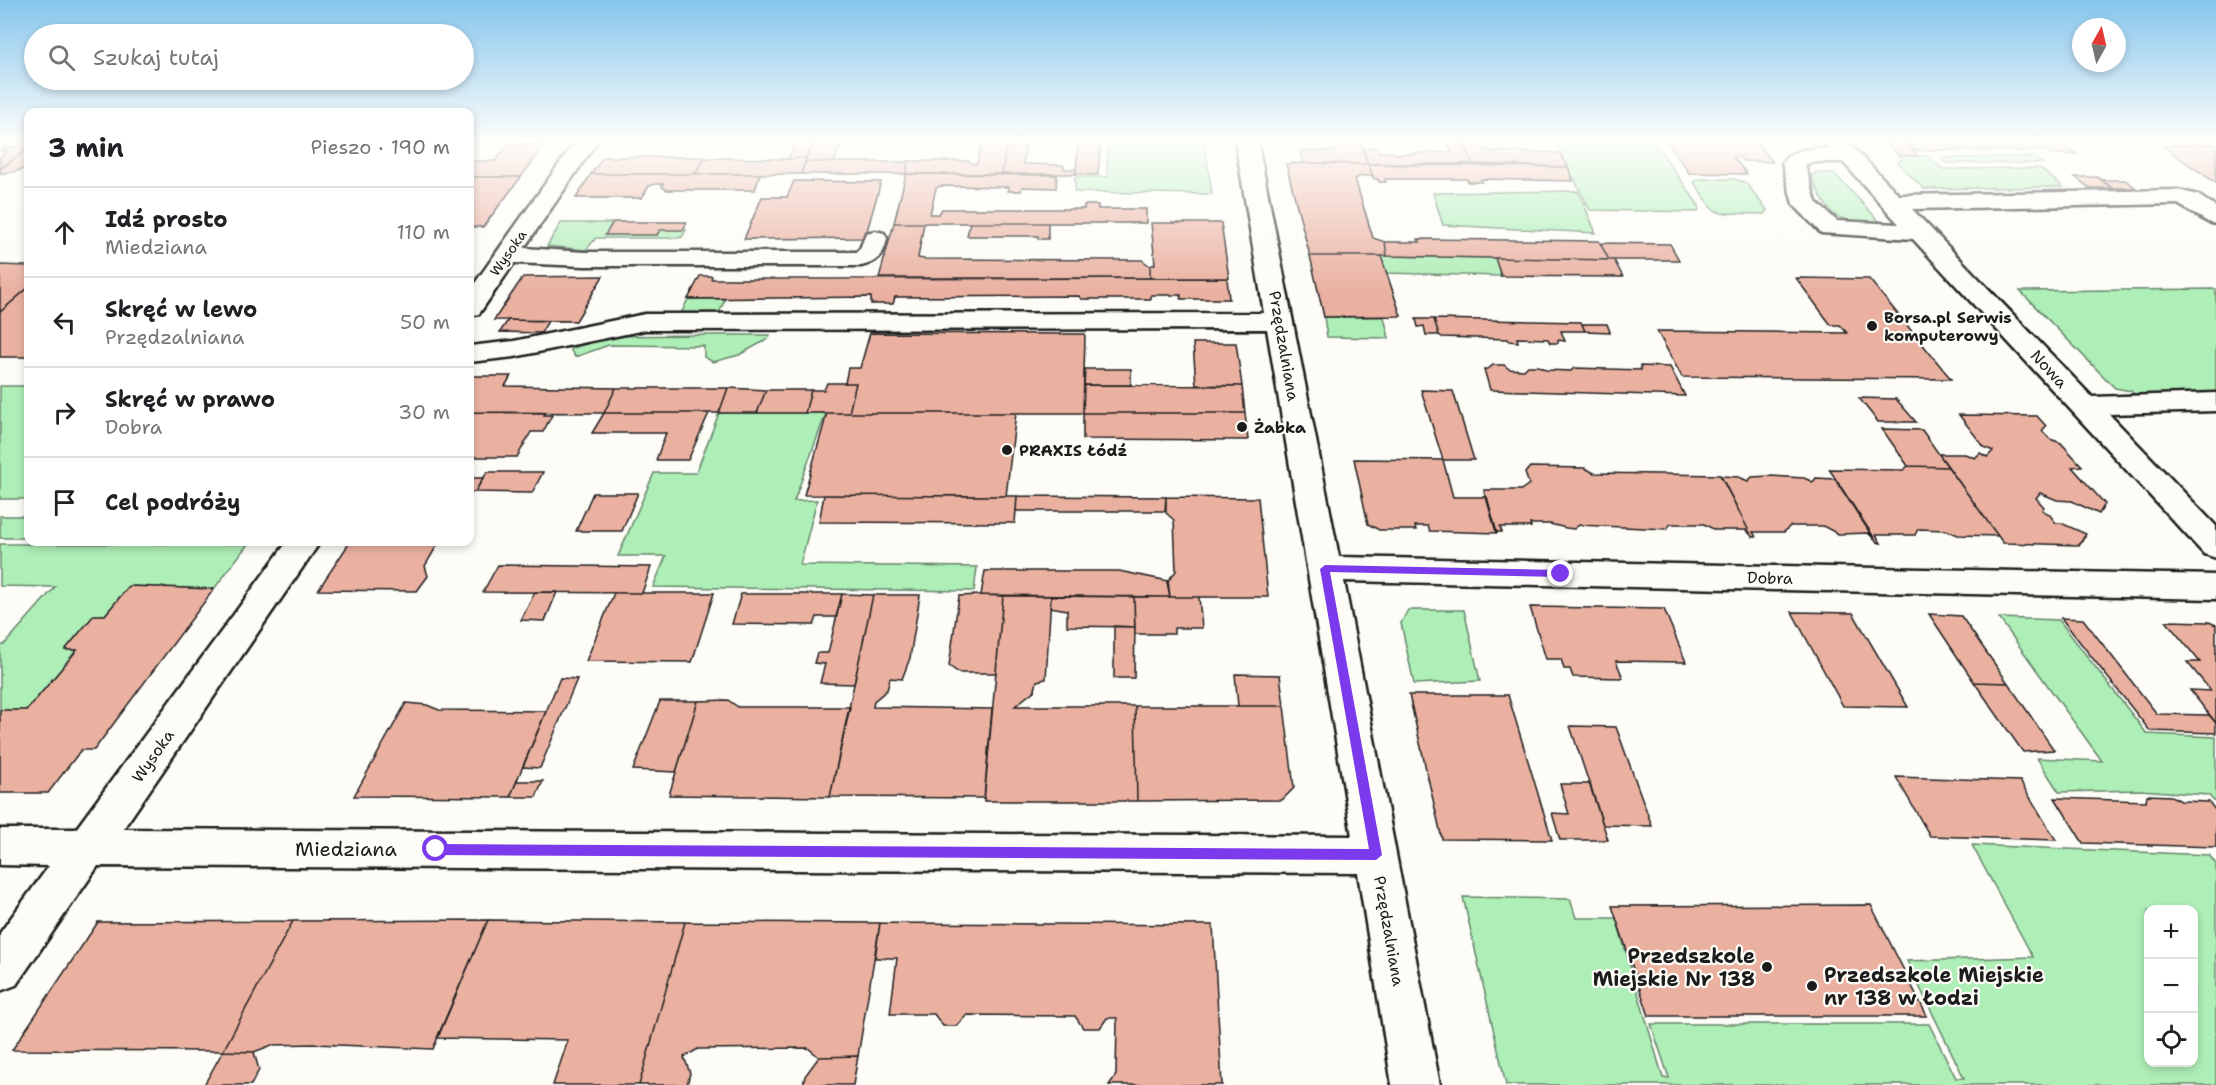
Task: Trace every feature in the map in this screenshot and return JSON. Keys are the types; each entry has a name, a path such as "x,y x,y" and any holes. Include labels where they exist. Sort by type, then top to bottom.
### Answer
{"street":[{"name":"Wysoka","path":"474,302 553,190"},
{"name":"Przędzalniana","path":"1255,190 1416,1085"},
{"path":"1801,190 1805,204 1830,228 1920,232"},
{"name":"Nowa","path":"1880,190 2216,546"},
{"path":"1892,202 2178,197 2190,200 2216,217"},
{"path":"507,255 584,259 861,259 872,252 875,238"},
{"path":"474,353 529,346 621,325 645,322 1279,321"},
{"path":"2084,406 2216,402"},
{"name":"Wysoka","path":"0,969 300,546"},
{"name":"Dobra","path":"1325,569 2216,587"},
{"name":"Miedziana","path":"0,846 1376,855"}],"green space":[{"path":"1075,190 1211,190 1212,194 1075,192"},
{"path":"1580,190 1688,190 1699,206 1698,212 1590,210"},
{"path":"1699,190 1751,190 1767,210 1764,214 1721,213 1712,209"},
{"path":"1850,190 1882,224 1843,219 1830,210 1818,191"},
{"path":"1578,191 1596,233 1443,225 1433,193"},
{"path":"561,223 612,223 606,235 657,235 660,230 686,230 682,237 678,238 596,238 586,250 547,246"},
{"path":"1381,256 1495,258 1501,276 1386,273"},
{"path":"2216,289 2216,395 2137,397 2131,391 2115,388 2020,291"},
{"path":"688,299 725,299 717,318 679,318"},
{"path":"1324,317 1384,317 1389,338 1327,337"},
{"path":"770,335 768,339 739,355 713,362 704,357 704,346 609,345 575,357 570,349 612,336"},
{"path":"0,386 24,386 24,499 0,499"},
{"path":"719,413 826,413 794,501 817,500 800,565 977,567 974,591 653,587 666,556 618,556 654,473 696,473"},
{"path":"0,516 24,516 24,538 0,538"},
{"path":"0,544 24,544 24,546 246,546 214,589 129,586 105,615 94,616 66,649 77,650 27,710 0,710 0,645 4,645 55,587 0,586"},
{"path":"1408,610 1464,610 1480,681 1414,684 1401,623"},
{"path":"1999,618 2059,620 2147,734 2216,737 2216,803 2208,795 2140,790 2059,792 2037,758 2102,761"},
{"path":"1972,845 2209,855 2216,864 2216,1085 1506,1085 1463,897 1570,899 1576,918 1616,918 1663,1078 1669,1078 1651,1024 1929,1024 1956,1078 1964,1078 1907,961 2033,957"}],"building":[{"path":"474,190 511,190 483,227 474,227"},
{"path":"581,190 647,190 642,198 576,198"},
{"path":"666,190 755,190 755,190"},
{"path":"790,190 879,190 865,238 744,239 762,197 787,197"},
{"path":"902,190 936,190 930,214 939,214 942,209 1084,209 1084,205 1098,205 1098,209 1146,209 1146,223 894,223"},
{"path":"1293,190 1358,190 1373,238 1385,242 1387,256 1310,256"},
{"path":"613,222 687,222 683,230 660,230 657,235 605,235"},
{"path":"894,223 924,223 918,258 1142,260 1150,266 1150,278 879,278"},
{"path":"970,223 1048,223 1048,239 1038,239 1038,236 967,236"},
{"path":"1151,223 1221,223 1229,278 1150,278 1150,266 1155,264"},
{"path":"1418,239 1599,241 1609,260 1387,256 1385,242 1420,242"},
{"path":"1600,243 1670,244 1679,260 1609,260"},
{"path":"1310,256 1381,256 1401,316 1324,317"},
{"path":"1495,258 1614,260 1623,277 1501,276"},
{"path":"0,265 24,266 24,291 0,312"},
{"path":"0,265 24,266 24,291 0,312"},
{"path":"603,276 576,321 494,320 523,277"},
{"path":"700,276 712,276 711,279 1227,278 1229,299 1181,299 1181,295 1151,295 1151,299 1081,299 1079,296 895,297 893,304 871,304 871,297 688,299"},
{"path":"1796,278 1869,279 1951,379 1682,377 1657,331 1847,333 1840,325 1831,325"},
{"path":"24,291 24,357 0,357 0,312"},
{"path":"1416,319 1434,319 1439,335 1426,335 1424,326 1418,327"},
{"path":"1434,319 1581,322 1585,331 1561,331 1565,341 1558,340 1558,343 1550,343 1548,339 1517,338 1518,342 1508,339 1442,337 1439,335"},
{"path":"508,320 548,321 541,333 500,332"},
{"path":"1582,324 1607,324 1610,332 1585,331"},
{"path":"870,333 1085,334 1083,413 849,413 856,383 845,383 848,368 860,368"},
{"path":"1193,343 1236,343 1242,386 1196,385"},
{"path":"1493,365 1504,365 1509,369 1524,370 1528,366 1539,366 1546,370 1571,371 1574,368 1641,370 1640,366 1670,367 1685,396 1490,390 1484,369"},
{"path":"1085,369 1131,369 1131,385 1084,385"},
{"path":"474,376 511,376 505,386 616,388 604,413 474,412"},
{"path":"827,383 856,383 849,413 805,413 811,390 824,390"},
{"path":"1084,385 1242,386 1245,413 1083,413"},
{"path":"616,388 728,388 719,413 604,413"},
{"path":"728,388 766,390 757,413 719,413"},
{"path":"766,390 811,390 805,413 757,413"},
{"path":"1421,390 1453,391 1474,460 1443,460"},
{"path":"1859,398 1896,399 1916,422 1878,422"},
{"path":"474,412 552,415 543,432 531,432 517,457 474,457"},
{"path":"604,413 709,413 688,460 656,460 666,433 592,433"},
{"path":"827,413 1016,413 1006,496 804,495"},
{"path":"1083,413 1245,413 1248,440 1083,439"},
{"path":"1959,415 2037,416 2046,426 2042,431 2050,439 2061,443 2082,466 2072,467 2105,504 2099,514 2072,501 2057,500 2040,493 2036,498 2044,507 2042,510 2049,514 2056,523 2086,534 2079,545 2003,543 1939,454 1965,454 1975,458 1980,453 1987,457 1993,451 1984,447"},
{"path":"1882,429 1922,430 1948,467 1908,466"},
{"path":"1354,459 1443,460 1453,497 1487,497 1497,533 1430,531 1428,526 1415,526 1416,530 1379,530 1368,524"},
{"path":"1908,466 1948,467 1998,536 1958,535 1946,530 1918,529 1915,535 1876,535 1881,543 1877,542 1829,469 1903,470"},
{"path":"1530,467 1585,468 1594,473 1720,475 1751,535 1746,530 1715,530 1704,524 1671,524 1666,529 1579,525 1574,529 1550,524 1530,524 1531,527 1500,527 1502,532 1496,532 1484,490 1521,490 1529,484 1525,473"},
{"path":"487,472 543,472 532,493 475,492"},
{"path":"1721,476 1739,477 1748,481 1752,477 1770,476 1804,478 1813,482 1816,478 1835,479 1874,539 1868,533 1838,534 1823,526 1790,526 1784,532 1753,532 1756,537 1752,537"},
{"path":"474,478 483,478 475,492"},
{"path":"593,493 638,493 622,531 576,531"},
{"path":"824,495 1017,496 1015,523 819,522"},
{"path":"1017,496 1166,497 1165,511 1016,511"},
{"path":"1166,497 1258,498 1268,597 1170,597 1167,582 1176,571 1174,520 1166,513"},
{"path":"347,546 437,546 425,566 428,576 417,591 318,590"},
{"path":"498,565 651,567 642,593 483,592"},
{"path":"985,571 1119,571 1168,581 1170,597 981,595"},
{"path":"129,586 214,589 94,750 81,750 48,793 0,793 0,710 27,710 77,650 65,650 94,615 105,615"},
{"path":"535,592 557,592 545,621 521,620"},
{"path":"614,593 714,593 692,662 586,661"},
{"path":"741,594 842,594 836,617 817,617 814,625 732,624"},
{"path":"842,594 873,595 854,684 820,683 825,664 814,663 817,653 828,653"},
{"path":"873,595 920,595 910,658 902,679 890,678 887,690 874,701 873,707 992,709 984,798 830,797"},
{"path":"959,596 1003,596 996,673 959,673 949,666"},
{"path":"1003,596 1051,596 1046,679 1037,681 1035,690 1015,706 1135,706 1137,801 984,801"},
{"path":"1051,596 1134,597 1135,627 1067,626 1067,610 1050,607"},
{"path":"1134,597 1199,597 1202,628 1174,628 1174,634 1135,634"},
{"path":"1530,607 1664,609 1686,662 1616,661 1623,678 1573,677 1570,669 1564,669 1561,659 1546,659"},
{"path":"1792,612 1853,613 1908,707 1843,706"},
{"path":"1929,614 1961,616 2008,683 1974,682"},
{"path":"2061,618 2083,619 2157,714 2209,715 2216,723 2216,733 2150,731"},
{"path":"2166,621 2209,622 2216,625 2216,723 2190,690 2211,691 2187,662 2200,662"},
{"path":"1114,626 1135,627 1134,678 1114,678"},
{"path":"1235,674 1280,675 1284,706 1238,706"},
{"path":"560,678 577,679 540,768 523,767"},
{"path":"1974,682 2008,683 2054,750 2023,752"},
{"path":"1409,695 1508,695 1552,840 1442,839"},
{"path":"728,700 738,707 850,707 830,797 669,795 698,701"},
{"path":"660,701 698,701 676,772 633,770"},
{"path":"406,703 427,705 439,710 546,711 510,797 354,796"},
{"path":"1135,706 1284,706 1294,788 1282,800 1137,801"},
{"path":"1570,726 1616,727 1652,826 1603,825"},
{"path":"1896,777 2020,781 2056,840 1930,836"},
{"path":"517,781 543,781 536,797 510,797"},
{"path":"1560,784 1590,784 1608,840 1560,840 1552,813 1569,814"},
{"path":"2147,795 2171,796 2181,801 2209,802 2216,811 2216,847 2083,843 2055,798 2146,801"},
{"name":"Przedszkole Miejskie Nr 138","path":"1871,905 1927,1016 1649,1016 1612,906"},
{"path":"488,920 433,1049 314,1044 272,1045 254,1052 223,1051 293,921"},
{"path":"488,920 685,922 639,1085 553,1085 568,1040 437,1038"},
{"path":"293,921 223,1051 12,1050 98,922"},
{"path":"685,922 880,923 858,1056 819,1057 808,1048 698,1049 684,1057 690,1073 687,1085 639,1085"},
{"path":"880,923 1213,925 1222,1085 1109,1085 1116,1075 1117,1018 1107,1018 1100,1028 1083,1028 1075,1016 967,1015 956,1026 943,1026 934,1014 890,1014 897,958 875,958"},
{"path":"223,1051 254,1052 259,1070 251,1085 204,1085"},
{"path":"858,1056 853,1085 803,1085 805,1076 819,1057"}],"place":[{"name":"Borsa.pl Serwis komputerowy","path":"1872,326"},
{"name":"Żabka","path":"1242,427"},
{"name":"PRAXIS Łódź","path":"1007,450"},
{"name":"Przedszkole Miejskie Nr 138","path":"1767,967"},
{"name":"Przedszkole Miejskie nr 138 w Łodzi","path":"1812,986"}],"route":[{"path":"436,849 1376,855 1325,569 1561,574"}]}
